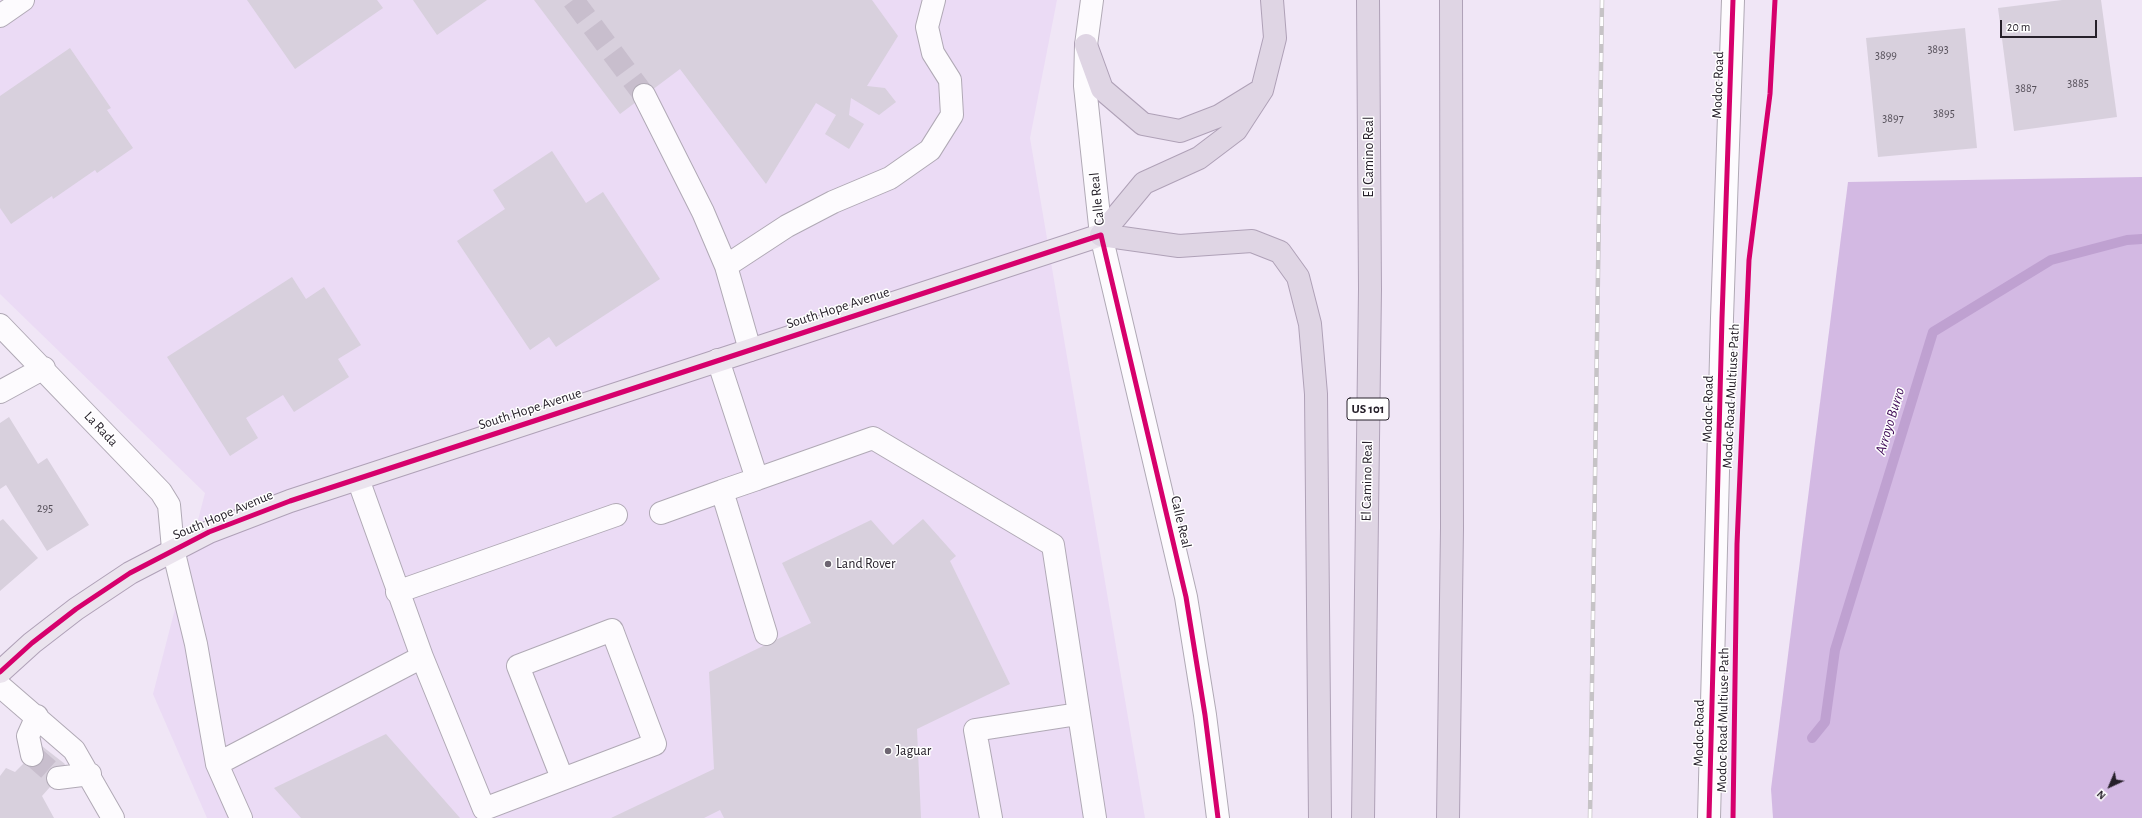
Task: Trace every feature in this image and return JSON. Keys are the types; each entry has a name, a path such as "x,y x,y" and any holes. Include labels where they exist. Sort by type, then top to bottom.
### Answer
{"highway":[{"path":"1100,235 1144,183 1199,158 1236,130 1262,90 1275,38 1272,0"},
{"name":"El Camino Real","path":"1363,818 1370,289 1368,0"},
{"path":"1448,818 1452,528 1451,0"},
{"path":"1086,45 1102,89 1143,124 1180,131 1219,116 1262,90"},
{"path":"1100,235 1179,246 1252,241 1280,252 1298,277 1310,324 1316,394 1320,818"}],"main road":[{"name":"South Hope Avenue","path":"0,672 32,643 76,609 130,573 173,549 209,532 290,501 1100,235"}],"street":[{"path":"0,16 23,0"},
{"path":"726,266 787,226 833,202 890,178 930,150 952,114 950,80 933,53 927,27 934,0"},
{"name":"Calle Real","path":"1092,0 1086,45 1085,86 1100,235 1186,597 1205,715 1218,818"},
{"name":"Modoc Road","path":"1709,818 1722,318 1733,0"},
{"path":"644,96 702,212 726,266 750,350"},
{"name":"La Rada","path":"0,325 44,368 161,492 169,505 173,549 196,644 216,764 241,818"},
{"path":"718,360 757,479"},
{"path":"0,392 44,368"},
{"path":"661,513 873,438 1053,545 1095,818"},
{"path":"358,479 397,592 484,809 562,778 655,744 612,630 518,666 562,778"},
{"path":"722,491 766,634"},
{"path":"397,592 616,515"},
{"path":"216,764 422,657"},
{"path":"0,686 37,716 74,750 90,774 113,818"},
{"path":"991,818 975,730 1078,714"},
{"path":"32,755 28,736 37,716"},
{"path":"58,778 90,774"}],"shaded area":[{"path":"0,0 1057,0 1030,138 1145,818 207,818 153,694 205,493 0,294"},
{"path":"2142,177 2142,818 1773,818 1771,789 1848,182"}],"building":[{"path":"247,0 377,0 383,8 295,69"},
{"path":"413,0 487,0 437,35"},
{"path":"534,0 872,0 898,36 867,86 885,88 896,102 879,115 851,98 849,115 864,124 849,149 825,134 836,115 816,103 766,184 680,69 620,114"},
{"path":"2062,0 2101,0 2117,117 2014,131 1998,8"},
{"path":"1965,28 1977,148 1878,157 1866,38"},
{"path":"70,48 111,108 107,110 133,148 97,173 95,170 53,199 52,196 11,224 0,208 0,96"},
{"path":"552,151 586,203 603,192 660,279 556,347 549,337 530,350 457,241 505,209 493,190"},
{"path":"292,277 306,299 324,287 361,345 338,359 349,377 294,412 283,395 246,418 258,438 230,456 167,357"},
{"path":"9,417 38,464 47,458 89,525 47,551 6,485 0,489 0,423"},
{"path":"3,519 38,558 0,591 0,521"},
{"path":"923,519 956,556 950,561 1010,684 917,729 921,818 724,818 720,810 704,818 611,818 714,769 709,672 811,623 782,563 871,520 893,545"},
{"path":"386,734 460,818 301,818 274,788"},
{"path":"38,743 65,764 58,778 42,796 54,818 0,818 0,776 6,768 15,772 32,755"}],"waterway":[{"name":"Arroyo Burro","path":"1812,738 1825,722 1835,650 1933,332 2051,260 2127,240 2142,239"}],"tunnel":[{"path":"573,0 644,95"},
{"path":"32,755 58,778"}],"railway":[{"path":"1590,818 1602,0"}],"cycle path":[{"name":"Modoc Road Multiuse Path","path":"1709,818 1722,318 1733,0"},
{"name":"Modoc Road Multiuse Path","path":"1733,818 1737,544 1749,260 1770,94 1775,0"},
{"path":"0,672 32,643 76,609 130,573 209,532 290,501 1101,235 1186,597 1205,715 1218,818"}],"place":[{"name":"Land Rover","path":"828,564"},
{"name":"Jaguar","path":"888,751"}]}
